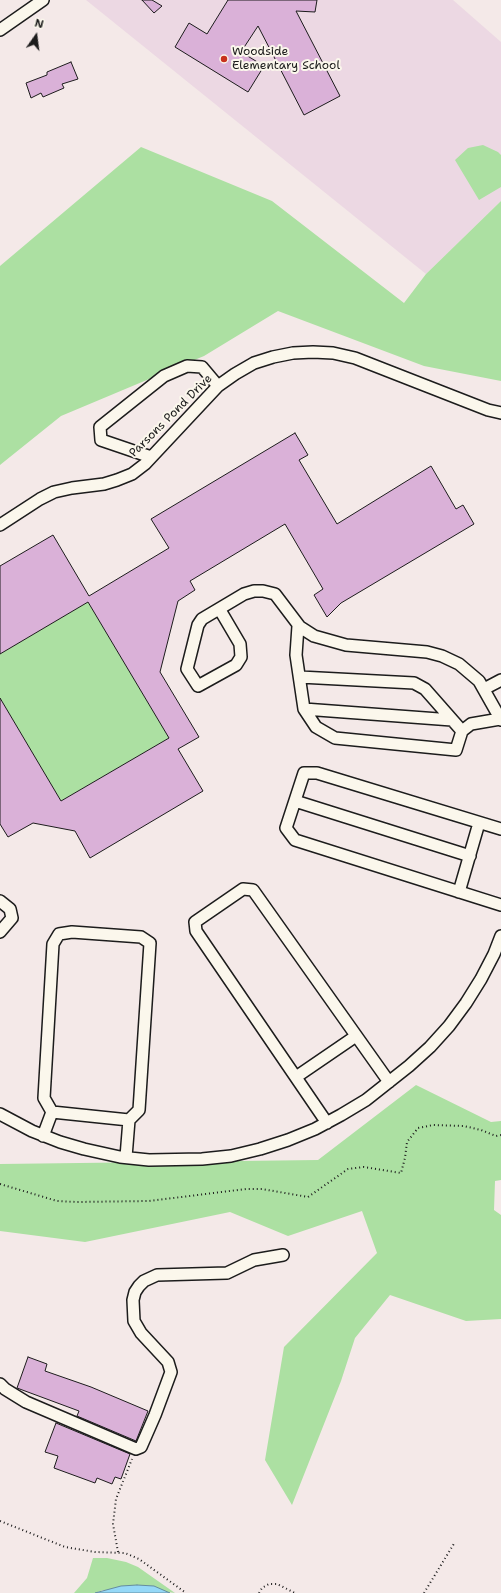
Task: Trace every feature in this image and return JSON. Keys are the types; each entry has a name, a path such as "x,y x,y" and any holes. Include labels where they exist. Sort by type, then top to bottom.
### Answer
{"street":[{"path":"1,28 43,0"},
{"name":"Parsons Pond Drive","path":"0,525 40,499 54,492 104,484 132,474 145,464 218,386 234,374 254,363 273,357 293,353 313,352 333,353 355,358 488,410 501,413"},
{"path":"151,457 101,440 100,427 164,376 187,366 202,367 218,386"},
{"path":"220,610 240,644 241,657 236,665 198,686 187,669 198,625 202,619 220,610 244,594 254,591 263,591 275,594 298,626 314,636 346,645 427,652 442,656 459,664 479,681 501,720 471,724 462,731 456,750 334,738 316,727 304,709 296,655 298,626"},
{"path":"300,677 414,683 425,689 462,731"},
{"path":"484,689 501,680"},
{"path":"304,709 452,720"},
{"path":"501,830 317,773 304,773 286,828 295,840 501,905"},
{"path":"295,801 470,856"},
{"path":"459,892 479,823"},
{"path":"327,1123 196,931 195,922 243,889 253,890 389,1082"},
{"path":"0,901 10,909 12,918 0,932"},
{"path":"52,1112 44,1098 53,944 59,934 72,932 141,937 150,943 140,1102 139,1110 129,1120 126,1157"},
{"path":"0,1114 43,1136 84,1149 126,1157 173,1161 231,1156 288,1140 327,1123 366,1100 409,1066 430,1047 449,1026 481,979 501,936"},
{"path":"296,1077 356,1036"},
{"path":"52,1112 129,1120"},
{"path":"43,1136 52,1112"},
{"path":"0,1384 5,1389 26,1402 136,1449 141,1448 171,1372 168,1362 141,1333 134,1321 135,1292 139,1286 144,1281 157,1275 226,1273 254,1260 283,1255"}],"path":[{"path":"0,1184 57,1201 76,1202 149,1201 246,1189 262,1189 308,1197 348,1169 364,1167 401,1174 407,1142 418,1128 432,1125 464,1126 481,1130 496,1136 501,1135"},
{"path":"118,1552 113,1524 116,1500 136,1449"},
{"path":"0,1521 65,1547 95,1552 125,1553 139,1559 186,1593"},
{"path":"424,1593 455,1542"},
{"path":"259,1593 262,1588 269,1584 277,1584 295,1593"}],"shaded area":[{"path":"86,0 453,0 501,42 501,201 426,274"}],"green space":[{"path":"483,145 501,155 501,187 479,200 455,160 468,148"},
{"path":"141,147 272,201 404,303 426,274 501,201 501,381 424,366 278,311 204,356 61,416 0,465 0,266"},
{"path":"88,602 169,738 61,801 0,698 0,654"},
{"path":"416,1085 491,1122 501,1121 501,1180 495,1181 494,1210 501,1215 501,1319 466,1321 390,1295 355,1338 341,1381 292,1505 265,1460 284,1347 377,1253 362,1211 288,1236 230,1212 85,1242 0,1231 0,1164 318,1160"},
{"path":"93,1558 107,1558 126,1562 138,1567 175,1593 103,1590 95,1593 74,1593 87,1578"}],"water":[{"path":"121,1586 154,1586 170,1593 95,1593"}],"building":[{"path":"142,0 152,0 162,6 154,13"},
{"name":"Woodside Elementary School","path":"228,0 317,0 315,12 296,11 340,96 304,115 258,26 241,52 264,66 248,92 175,47 189,23 207,34"},
{"path":"71,62 78,79 62,84 64,88 43,97 41,93 31,98 26,83 47,75 47,72"},
{"path":"295,433 308,455 299,460 337,524 431,466 456,509 463,505 474,524 341,603 327,617 314,595 323,589 285,524 190,581 195,590 178,601 160,672 199,737 178,749 203,791 90,858 75,831 33,823 8,837 0,824 0,698 61,801 169,738 88,602 0,654 0,566 53,535 89,596 169,548 151,519"},
{"path":"28,1357 47,1364 45,1371 91,1387 148,1411 136,1441 77,1416 79,1411 17,1388"},
{"path":"56,1423 130,1454 121,1479 115,1477 112,1484 97,1478 95,1483 54,1468 58,1456 45,1452"}],"place":[{"name":"Woodside Elementary School","path":"224,59"}]}
